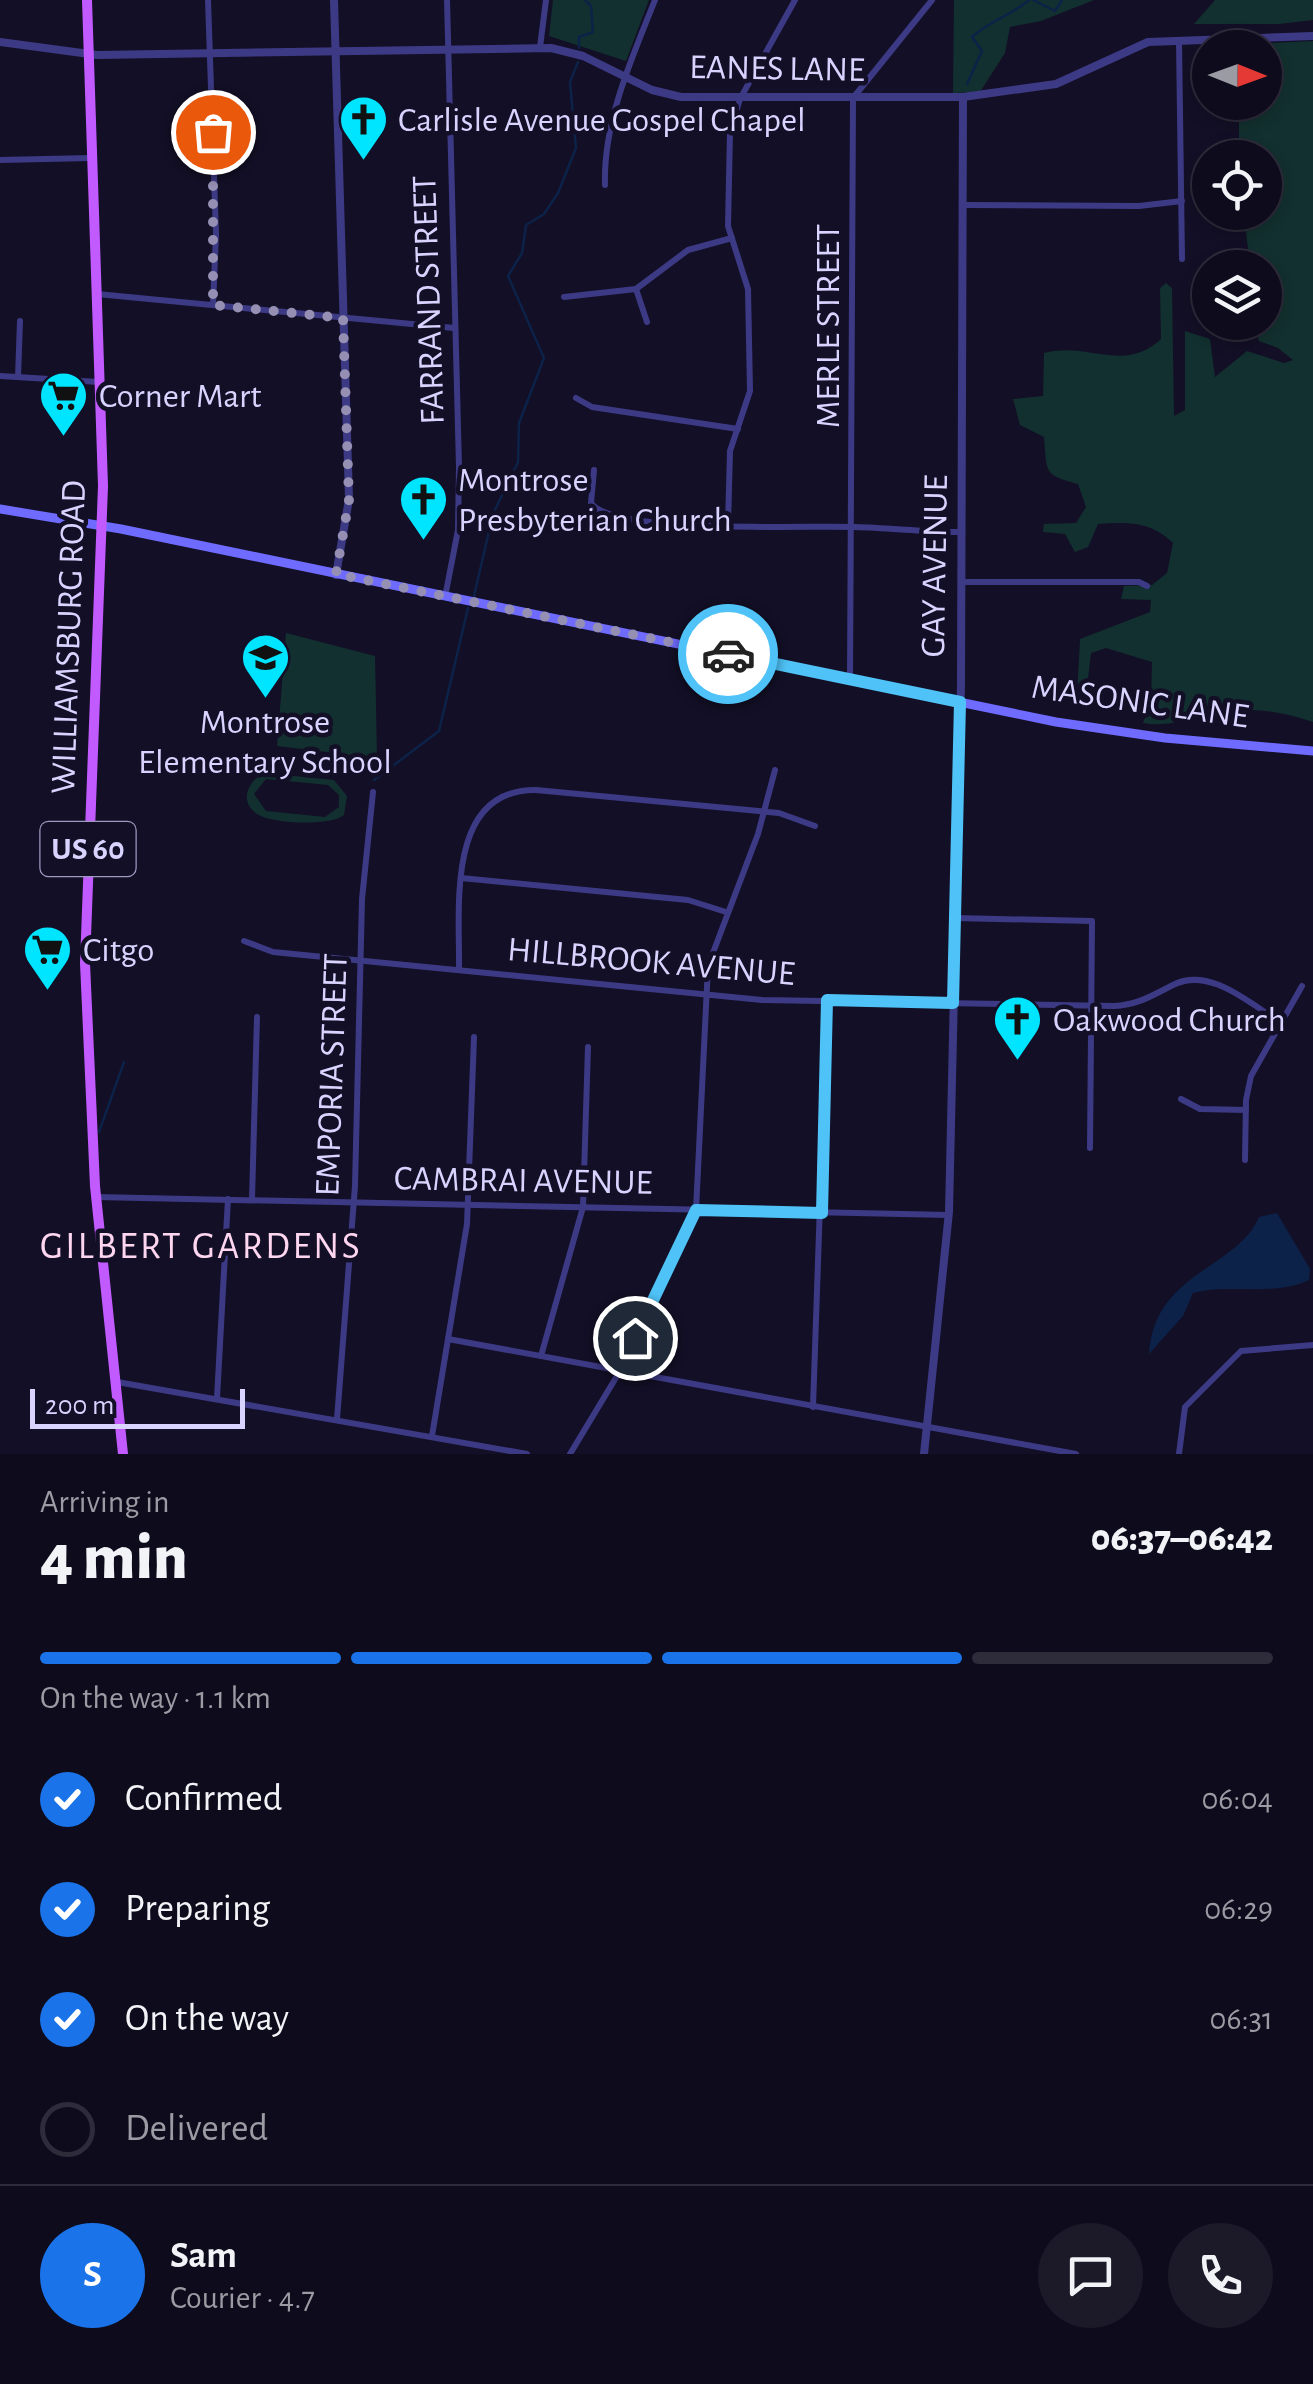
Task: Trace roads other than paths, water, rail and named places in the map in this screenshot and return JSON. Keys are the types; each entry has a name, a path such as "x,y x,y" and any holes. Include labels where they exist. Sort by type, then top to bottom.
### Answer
{"main road":[{"name":"WILLIAMSBURG ROAD","path":"86,0 102,526 85,963 96,1197 123,1454"},
{"name":"MASONIC LANE","path":"0,509 102,526 1113,733 1313,751"}],"street":[{"path":"208,0 216,234 213,305"},
{"path":"334,0 349,500 336,574"},
{"name":"FARRAND STREET","path":"445,597 458,517 446,0"},
{"path":"540,47 546,0"},
{"path":"605,185 607,153 625,77 656,0"},
{"path":"728,525 730,451 750,391 750,304 732,238 726,186 732,118 795,0"},
{"path":"854,98 932,0"},
{"name":"EANES LANE","path":"0,42 88,54 540,47 582,56 664,94 854,98 964,97 1045,88 1143,43 1313,36"},
{"path":"1179,40 1182,259"},
{"name":"GAY AVENUE","path":"924,1454 949,1216 962,582 964,97"},
{"name":"MERLE STREET","path":"850,680 854,98"},
{"path":"0,160 92,158"},
{"path":"964,205 1140,206 1182,202"},
{"path":"564,296 618,294 636,289 688,250 732,238"},
{"path":"636,289 647,322"},
{"path":"96,294 454,328"},
{"path":"18,377 20,321"},
{"path":"0,376 100,382"},
{"path":"576,398 592,408 738,429"},
{"path":"594,470 592,505 602,514 620,518 962,532"},
{"path":"962,582 1138,582 1148,586"},
{"path":"570,1454 620,1371 696,1210 704,995 710,956 765,812 775,770"},
{"path":"459,970 463,856 478,820 501,798 524,790 794,815 815,826"},
{"name":"EMPORIA STREET","path":"338,1420 354,1202 364,862 373,792"},
{"path":"461,878 688,900 726,912"},
{"path":"954,918 1093,922 1090,1148"},
{"name":"HILLBROOK AVENUE","path":"244,942 273,952 704,995 827,1000 1134,1004 1193,979 1215,983 1280,1022"},
{"path":"1245,1160 1246,1110 1256,1062 1302,986"},
{"path":"813,1406 827,1000"},
{"path":"252,1200 257,1017"},
{"path":"432,1436 469,1204 474,1038"},
{"path":"541,1356 584,1207 588,1047"},
{"path":"1180,1099 1200,1109 1246,1110"},
{"name":"CAMBRAI AVENUE","path":"96,1197 949,1216"},
{"path":"217,1398 228,1200"},
{"path":"448,1339 1076,1454"},
{"path":"1179,1454 1185,1407 1241,1351 1313,1344"},
{"path":"117,1382 527,1454"}],"water":[{"path":"1277,1213 1310,1269 1309,1280 1281,1288 1193,1293 1183,1316 1149,1354 1154,1327 1165,1305 1180,1288 1233,1249 1259,1217"}],"waterway":[{"path":"579,48 579,37 593,32 591,6 585,0"},
{"path":"967,84 982,51 972,37 1029,0"},
{"path":"1033,0 1055,11 1062,0"},
{"path":"474,596 493,514 518,462 519,423 544,358 508,276 522,253 526,225 544,214 558,193 576,148 570,82 578,62"},
{"path":"374,780 439,731 468,608"},
{"path":"99,1132 124,1062"}],"place":[{"name":"Carlisle Avenue Gospel Chapel","path":"363,162"},
{"name":"Corner Mart","path":"64,438"},
{"name":"Montrose Presbyterian Church","path":"423,542"},
{"name":"Montrose Elementary School","path":"265,700"},
{"name":"Citgo","path":"48,992"},
{"name":"Oakwood Church","path":"1018,1062"}],"district":[{"name":"GILBERT GARDENS","path":"201,1247"}]}
